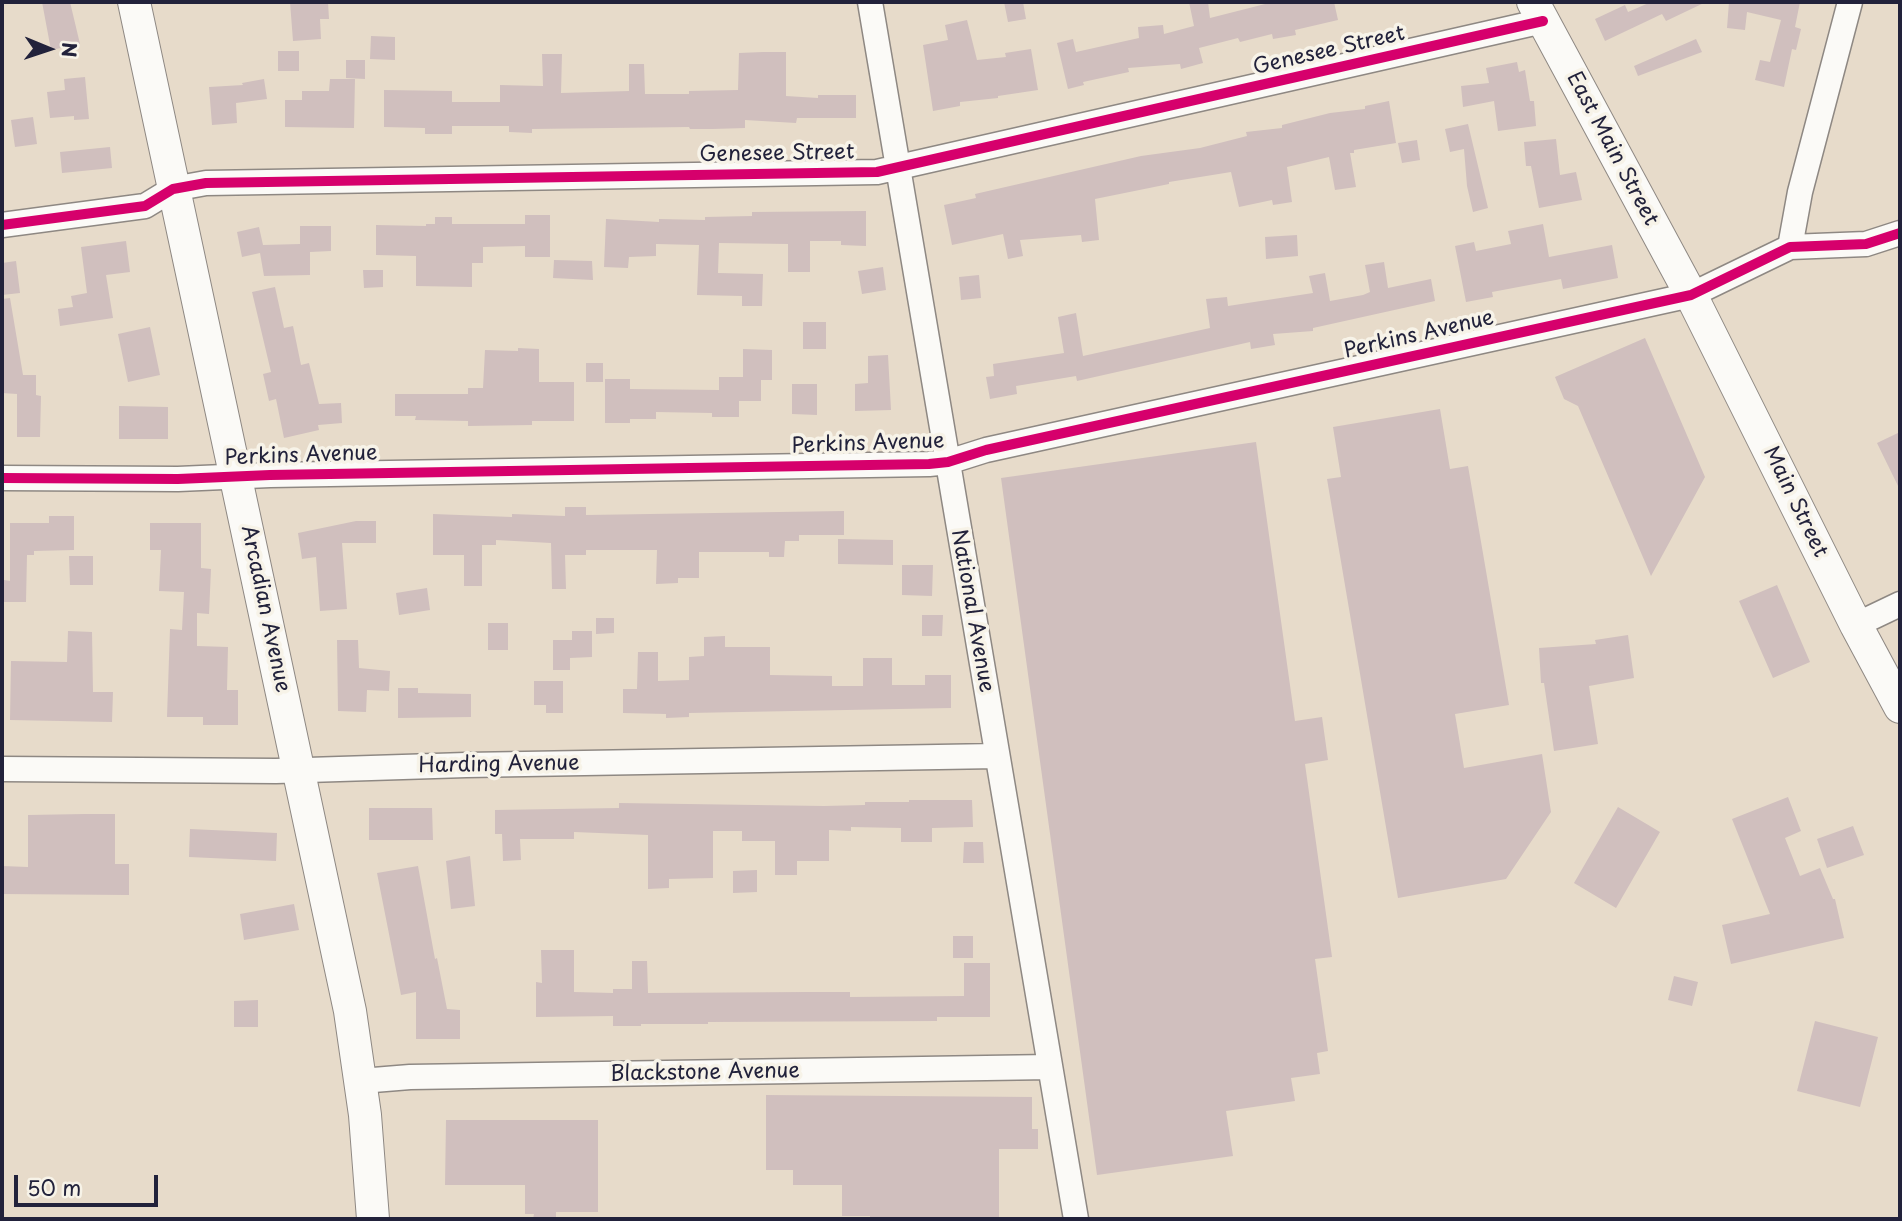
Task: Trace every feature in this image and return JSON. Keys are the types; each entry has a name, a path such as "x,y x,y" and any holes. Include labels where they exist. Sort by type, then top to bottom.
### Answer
{"main road":[{"name":"Arcadian Avenue","path":"134,2 345,985 361,1081 373,1219"},
{"name":"East Main Street","path":"1538,12 1691,295"},
{"name":"Main Street","path":"1691,295 1856,625 1900,707"}],"street":[{"name":"National Avenue","path":"870,2 1076,1219"},
{"path":"1850,2 1800,192 1790,247 1866,244 1900,233"},
{"name":"Genesee Street","path":"2,225 145,206 173,189 206,183 863,172 898,168 1538,12"},
{"name":"Perkins Avenue","path":"2,478 235,477 921,465 948,462 986,450 1691,295 1790,247"},
{"path":"1856,625 1900,604"},
{"name":"Harding Avenue","path":"2,769 300,770 997,757"},
{"name":"Blackstone Avenue","path":"361,1081 410,1077 1050,1068"}],"building":[{"path":"42,2 70,2 80,44 51,50"},
{"path":"290,2 328,2 329,19 320,19 321,39 293,41"},
{"path":"1004,2 1023,2 1026,19 1008,22"},
{"path":"1189,2 1208,2 1210,18 1273,2 1334,2 1338,20 1295,30 1296,35 1273,39 1272,34 1240,42 1238,38 1199,48 1203,63 1181,69 1180,64 1128,68 1129,72 1083,82 1084,85 1068,89 1057,43 1073,39 1076,52 1139,38 1138,27 1163,25 1164,34 1194,26"},
{"path":"1651,2 1706,2 1666,21 1662,14 1605,41 1595,19 1625,5 1628,12"},
{"path":"1729,2 1800,2 1795,27 1801,29 1796,50 1792,49 1784,87 1755,80 1760,60 1770,62 1781,20 1747,12 1745,30 1727,28"},
{"path":"967,20 977,60 1006,57 1005,53 1031,49 1038,90 960,102 960,106 933,111 923,45 948,40 945,25"},
{"path":"371,36 395,37 395,60 370,59"},
{"path":"1696,39 1702,52 1638,76 1634,66"},
{"path":"278,51 299,51 299,71 278,71"},
{"path":"786,52 786,96 818,98 818,95 856,95 856,118 797,118 796,123 745,120 745,128 532,129 532,133 509,132 509,126 452,126 452,134 425,134 425,128 384,127 384,90 452,91 452,102 500,102 500,85 543,86 542,54 562,54 561,93 629,91 629,64 644,64 645,94 689,94 689,91 738,90 739,53"},
{"path":"346,60 365,60 365,79 346,78"},
{"path":"1517,62 1519,72 1525,70 1530,101 1534,101 1536,126 1498,131 1494,101 1463,107 1461,86 1489,83 1486,68"},
{"path":"85,77 89,119 74,120 74,116 50,118 47,92 65,90 64,79"},
{"path":"264,79 267,99 236,103 237,123 212,125 209,87 243,85 242,83"},
{"path":"330,79 355,79 354,128 285,127 285,100 302,100 302,91 329,91"},
{"path":"1389,101 1396,143 1350,153 1356,187 1335,190 1329,157 1287,167 1292,202 1273,205 1272,200 1239,207 1231,172 1169,182 1095,199 1099,240 1082,242 1081,235 1020,240 1023,256 1008,259 1003,234 952,245 944,205 976,198 975,194 1141,156 1200,148 1247,136 1246,132 1282,128 1282,125 1330,113 1365,109 1365,106"},
{"path":"33,117 37,144 15,147 11,120"},
{"path":"1468,124 1488,208 1473,212 1467,186 1464,149 1450,152 1445,129"},
{"path":"1556,139 1560,175 1576,172 1582,200 1539,208 1531,166 1526,166 1524,142"},
{"path":"1417,140 1420,160 1402,163 1398,143"},
{"path":"110,147 112,168 62,173 60,152"},
{"path":"866,211 866,246 841,245 841,241 810,241 810,272 788,272 788,244 719,243 718,273 763,274 762,306 742,306 742,296 697,295 699,245 656,244 656,256 629,257 628,268 604,267 606,219 659,222 659,219 705,220 705,217 752,216 752,212"},
{"path":"525,215 550,215 550,257 525,257 525,246 483,247 483,263 472,263 472,287 416,286 416,256 376,255 376,225 426,226 435,224 435,217 452,217 452,224 525,224"},
{"path":"1543,224 1549,257 1612,245 1618,278 1563,289 1561,279 1492,292 1493,297 1466,302 1455,246 1474,242 1476,251 1511,244 1508,231"},
{"path":"300,226 331,226 331,251 310,252 310,275 264,276 260,253 242,257 237,232 259,227 263,245 300,244"},
{"path":"1297,235 1298,256 1266,259 1265,237"},
{"path":"126,241 130,272 106,275 113,318 60,326 58,309 73,307 71,296 87,293 81,247"},
{"path":"554,260 592,261 593,280 553,278"},
{"path":"16,261 20,293 2,295 2,263"},
{"path":"1384,262 1388,288 1431,279 1435,301 1313,328 1313,331 1273,334 1275,345 1251,349 1250,342 1077,381 1076,376 1016,386 1017,394 990,399 986,377 994,376 993,364 1064,353 1058,317 1076,313 1083,356 1210,328 1206,299 1227,297 1228,306 1313,293 1309,276 1325,273 1330,301 1363,295 1370,292 1365,265"},
{"path":"883,267 886,290 862,294 858,271"},
{"path":"363,270 383,270 383,287 364,288"},
{"path":"979,275 981,298 961,300 959,277"},
{"path":"275,287 284,328 293,326 301,365 309,363 319,404 341,403 342,423 318,425 319,430 284,438 276,399 269,401 263,374 271,372 252,292"},
{"path":"10,298 23,375 36,375 36,395 41,396 40,437 17,437 17,394 2,393 2,299"},
{"path":"803,322 826,322 826,349 803,349"},
{"path":"150,327 160,375 128,382 118,334"},
{"path":"1645,338 1705,477 1651,576 1578,406 1564,399 1555,377"},
{"path":"518,348 539,349 539,382 574,382 574,421 468,426 468,421 415,420 416,416 395,416 395,394 468,394 468,388 483,388 485,350 518,351"},
{"path":"743,349 772,350 772,380 761,380 761,401 739,401 739,417 712,417 712,413 656,412 656,419 605,423 605,379 630,379 630,389 719,390 719,377 743,377"},
{"path":"888,355 891,410 855,411 855,384 868,383 868,356"},
{"path":"586,363 603,363 603,382 586,382"},
{"path":"792,384 817,384 817,415 792,414"},
{"path":"119,406 168,407 168,439 119,439"},
{"path":"1440,409 1450,469 1468,466 1509,705 1455,714 1464,768 1542,754 1551,812 1506,879 1398,898 1327,479 1341,477 1333,427"},
{"path":"1900,432 1900,490 1877,443"},
{"path":"1256,442 1295,721 1322,717 1328,760 1305,764 1332,957 1315,959 1328,1051 1317,1053 1320,1074 1291,1078 1295,1101 1226,1111 1233,1156 1097,1175 1001,478"},
{"path":"565,507 586,507 586,515 844,511 844,535 799,535 799,541 785,541 784,557 769,557 769,552 699,552 699,578 678,578 678,583 656,584 657,550 586,550 586,555 565,555 566,589 552,589 551,543 496,540 496,545 482,545 482,586 464,586 464,555 433,555 433,514 565,516"},
{"path":"49,516 74,516 74,550 34,551 34,555 27,555 26,602 4,602 4,580 10,581 10,523 49,523"},
{"path":"356,521 376,521 376,543 342,543 347,609 320,611 316,557 302,559 298,533"},
{"path":"150,523 201,523 201,568 211,569 209,614 197,613 197,646 228,647 227,690 238,690 238,725 203,725 203,717 167,717 170,629 182,630 184,592 159,591 161,550 150,550"},
{"path":"838,539 893,540 893,565 838,564"},
{"path":"69,556 93,556 93,585 70,585"},
{"path":"902,565 933,565 932,596 902,595"},
{"path":"1777,585 1810,662 1773,678 1739,601"},
{"path":"427,588 430,610 399,615 396,593"},
{"path":"922,615 943,615 942,636 922,636"},
{"path":"596,618 614,618 614,633 596,634"},
{"path":"488,623 508,623 508,650 488,650"},
{"path":"68,631 92,632 93,692 113,692 112,722 10,720 11,661 67,662"},
{"path":"572,631 592,631 592,657 570,658 570,670 553,670 553,640 572,640"},
{"path":"1628,635 1634,678 1589,686 1598,744 1554,751 1544,683 1541,683 1539,648 1596,644 1595,640"},
{"path":"725,636 725,647 770,647 770,675 832,676 832,686 863,686 863,658 892,658 892,685 925,685 925,675 951,675 951,708 689,713 689,717 666,718 666,714 623,713 623,689 637,689 638,652 658,652 658,681 689,680 689,657 704,656 704,637"},
{"path":"337,640 358,640 359,668 390,671 389,691 367,690 366,712 338,711"},
{"path":"534,681 563,681 563,713 546,713 546,705 534,705"},
{"path":"398,688 418,688 418,693 471,694 471,717 398,718"},
{"path":"1788,797 1801,831 1785,838 1800,876 1820,868 1835,899 1844,938 1731,964 1722,925 1770,914 1732,819"},
{"path":"909,800 972,800 973,827 932,828 932,842 901,842 901,828 851,827 851,831 829,830 829,861 797,861 797,875 775,875 775,841 742,841 742,831 713,831 713,878 669,879 669,888 648,889 648,835 574,832 574,839 520,839 521,860 503,861 502,834 495,834 495,810 619,808 619,803 824,806"},
{"path":"1618,807 1660,832 1616,908 1574,883"},
{"path":"369,808 432,808 433,840 369,840"},
{"path":"115,814 115,864 129,864 129,895 2,894 2,866 28,867 28,815"},
{"path":"1853,826 1864,855 1827,868 1817,839"},
{"path":"190,829 277,833 276,861 189,857"},
{"path":"964,842 983,842 984,863 963,863"},
{"path":"470,856 475,906 451,909 446,861"},
{"path":"418,866 447,1009 460,1010 460,1039 416,1039 416,992 401,995 377,873"},
{"path":"757,870 757,892 733,893 733,871"},
{"path":"294,904 299,930 244,940 240,914"},
{"path":"953,936 973,936 973,958 953,958"},
{"path":"541,950 574,950 574,992 613,993 613,989 632,989 632,961 647,961 648,993 850,992 850,997 964,996 964,963 990,963 990,1017 937,1017 937,1021 708,1022 613,1026 613,1016 536,1017 536,982 542,983"},
{"path":"1674,976 1698,982 1692,1006 1668,1000"},
{"path":"258,1000 258,1027 234,1027 234,1001"},
{"path":"1815,1021 1878,1037 1860,1107 1797,1091"},
{"path":"766,1095 1032,1097 1032,1129 1038,1129 1038,1149 999,1149 999,1219 870,1219 870,1216 842,1216 842,1185 793,1185 793,1170 766,1170"},
{"path":"446,1120 598,1120 598,1212 556,1212 556,1219 533,1219 534,1214 525,1214 525,1185 445,1185"}],"cycle path":[{"path":"2,225 145,206 173,189 206,183 877,172 1543,21"},
{"path":"2,478 178,479 948,462 986,450 1691,295 1790,247 1866,244 1900,233"}]}
